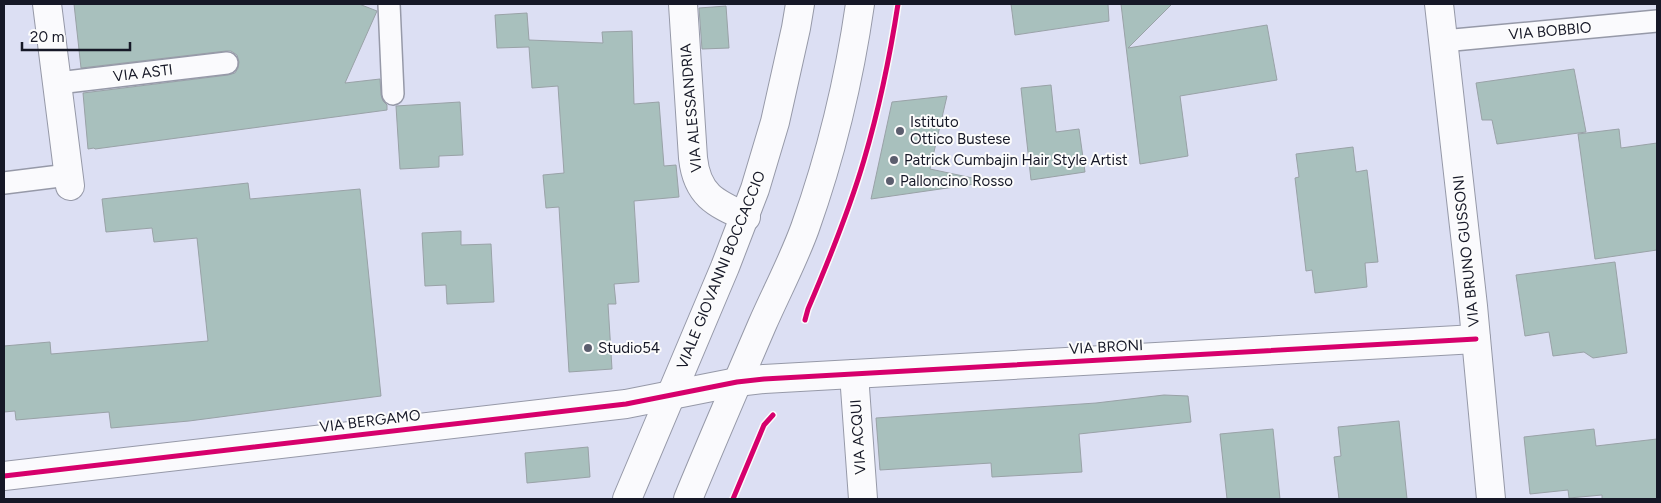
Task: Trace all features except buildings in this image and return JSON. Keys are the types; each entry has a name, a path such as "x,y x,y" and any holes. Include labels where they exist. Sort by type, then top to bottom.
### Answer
{"street":[{"path":"47,4 69,180"},
{"name":"VIA ALESSANDRIA","path":"683,4 693,158 697,178 707,196 712,200 746,216"},
{"name":"VIALE GIOVANNI BOCCACCIO","path":"627,499 746,216 775,122 800,4"},
{"path":"688,499 804,230 827,162 849,71 860,4"},
{"name":"VIA BRUNO GUSSONI","path":"1439,4 1476,339 1491,499"},
{"name":"VIA BRONI","path":"737,382 1476,339"},
{"name":"VIA ACQUI","path":"854,374 863,499"},
{"name":"VIA BERGAMO","path":"4,476 626,404 737,382"}],"lane":[{"path":"389,4 393,94"},
{"name":"VIA BOBBIO","path":"1443,41 1657,21"},
{"name":"VIA ASTI","path":"58,83 227,63"},
{"path":"4,183 69,180"}],"cycle path":[{"path":"805,320 845,217 864,160 884,82 898,4"},
{"path":"4,476 626,404 737,382 764,379 1476,339"},
{"path":"733,499 764,425 773,415"}],"place":[{"name":"Istituto Ottico Bustese","path":"900,131"},
{"name":"Patrick Cumbajin Hair Style Artist","path":"894,160"},
{"name":"Palloncino Rosso","path":"890,181"},
{"name":"Studio54","path":"588,348"}]}
